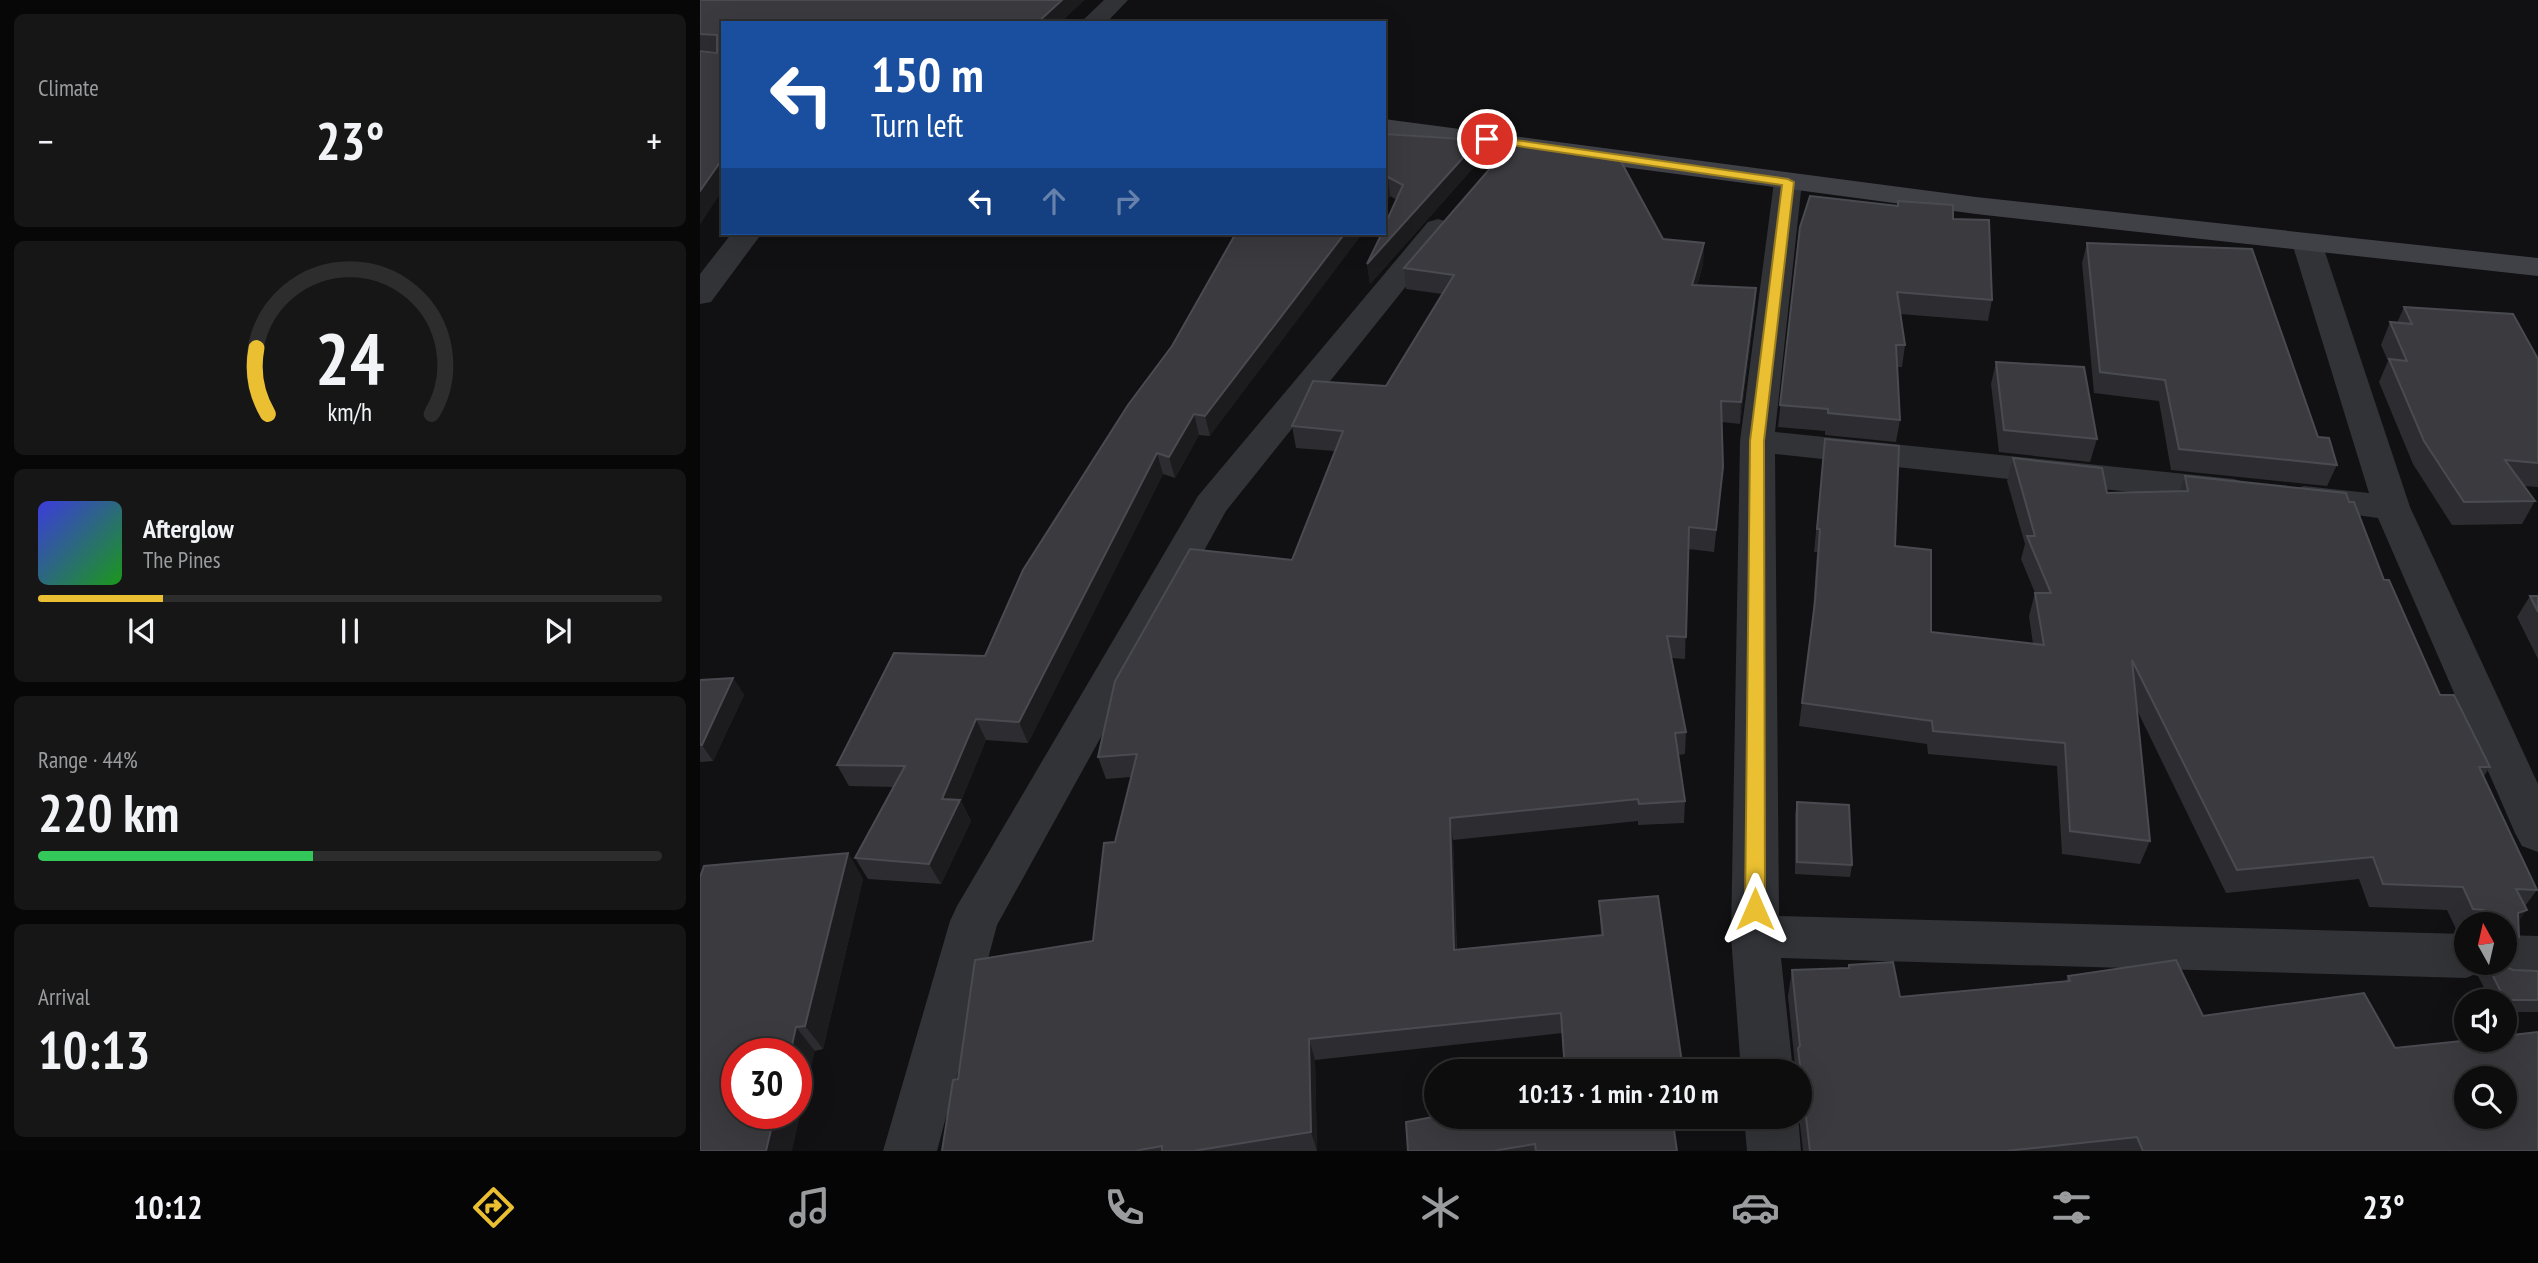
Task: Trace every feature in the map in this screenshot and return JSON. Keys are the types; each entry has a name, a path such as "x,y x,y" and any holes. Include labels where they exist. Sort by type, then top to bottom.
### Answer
{"street":[{"path":"1094,21 1117,0"},
{"path":"1386,127 1513,142 1788,182 2307,243 2538,267"},
{"path":"1486,174 1513,142"},
{"path":"1766,1059 1755,936 1757,441 1788,182"},
{"path":"910,1151 974,921 1211,505 1386,289 1459,205"},
{"path":"700,295 745,235"},
{"path":"2307,243 2392,507 2538,833"},
{"path":"1757,441 2392,507"},
{"path":"1755,936 2454,956"},
{"path":"2517,957 2538,958"},
{"path":"1772,1129 1774,1151"}],"building":[{"path":"700,0 1062,0 1039,21 721,21 721,161 700,191 700,51 717,53 717,35 700,34"},
{"path":"1386,134 1479,140 1367,264 1381,235 1386,235 1386,223 1403,185 1388,177 1386,180"},
{"path":"1512,143 1619,158 1663,239 1704,243 1692,285 1756,288 1741,402 1721,401 1723,467 1716,530 1689,527 1686,637 1667,636 1686,732 1675,733 1685,801 1639,804 1638,799 1450,818 1454,950 1603,935 1599,901 1658,896 1681,1059 1564,1059 1561,1013 1309,1039 1311,1132 1193,1151 1162,1151 1162,1146 1134,1151 942,1151 953,1080 958,1079 975,960 1093,941 1104,843 1115,842 1137,754 1098,757 1115,681 1190,549 1292,560 1343,431 1292,426 1313,381 1386,386 1454,275 1404,268"},
{"path":"1810,196 1898,206 1898,201 1953,205 1953,219 1989,220 1992,300 1897,292 1905,345 1896,345 1900,420 1780,405 1800,227"},
{"path":"1235,235 1343,235 1205,416 1194,414 1169,457 1157,453 1019,722 976,719 942,799 960,800 929,864 855,858 905,766 837,765 894,653 985,656 1023,570 1128,405 1172,346"},
{"path":"2087,243 2252,249 2318,437 2329,438 2337,465 2179,449 2165,380 2100,372"},
{"path":"2404,307 2513,314 2538,359 2538,463 2505,460 2535,501 2464,502 2424,441 2389,359 2407,361 2390,322 2412,324"},
{"path":"1996,362 2084,367 2097,439 2004,430"},
{"path":"1825,439 1899,446 1895,546 1931,550 1931,632 2044,645 2035,593 2051,593 2027,536 2035,536 2013,458 2102,468 2107,493 2188,491 2185,476 2346,493 2349,502 2354,502 2384,580 2389,580 2440,695 2454,695 2490,767 2479,767 2537,890 2516,889 2527,910 2518,913 2519,937 2517,912 2484,912 2473,909 2463,887 2383,884 2373,857 2237,870 2132,660 2150,841 2070,831 2065,743 1933,731 1932,721 1802,703 1815,602 1820,529 1817,529"},
{"path":"2530,596 2538,596 2538,612"},
{"path":"733,678 702,745 700,745 700,680"},
{"path":"1797,802 1849,805 1852,865 1797,862"},
{"path":"848,853 805,1026 796,1027 794,1038 721,1038 721,1129 771,1129 766,1151 700,1151 700,877 704,866"},
{"path":"2176,960 2203,1016 2364,993 2395,1048 2454,1042 2454,1052 2517,1052 2517,1034 2538,1032 2538,1151 2143,1151 2137,1137 2005,1151 1810,1151 1807,1129 1812,1129 1812,1059 1799,1059 1792,970 1849,968 1849,965 1893,962 1900,997 2070,981 2068,976"},
{"path":"2517,970 2538,971 2538,1000 2517,1000 2517,989 2500,989 2492,975 2517,975"},
{"path":"1424,1119 1424,1129 1674,1129 1677,1151 1536,1151 1535,1144 1493,1151 1408,1151 1406,1122"}],"route":[{"path":"1487,139 1788,182 1757,441 1755,909"}]}
